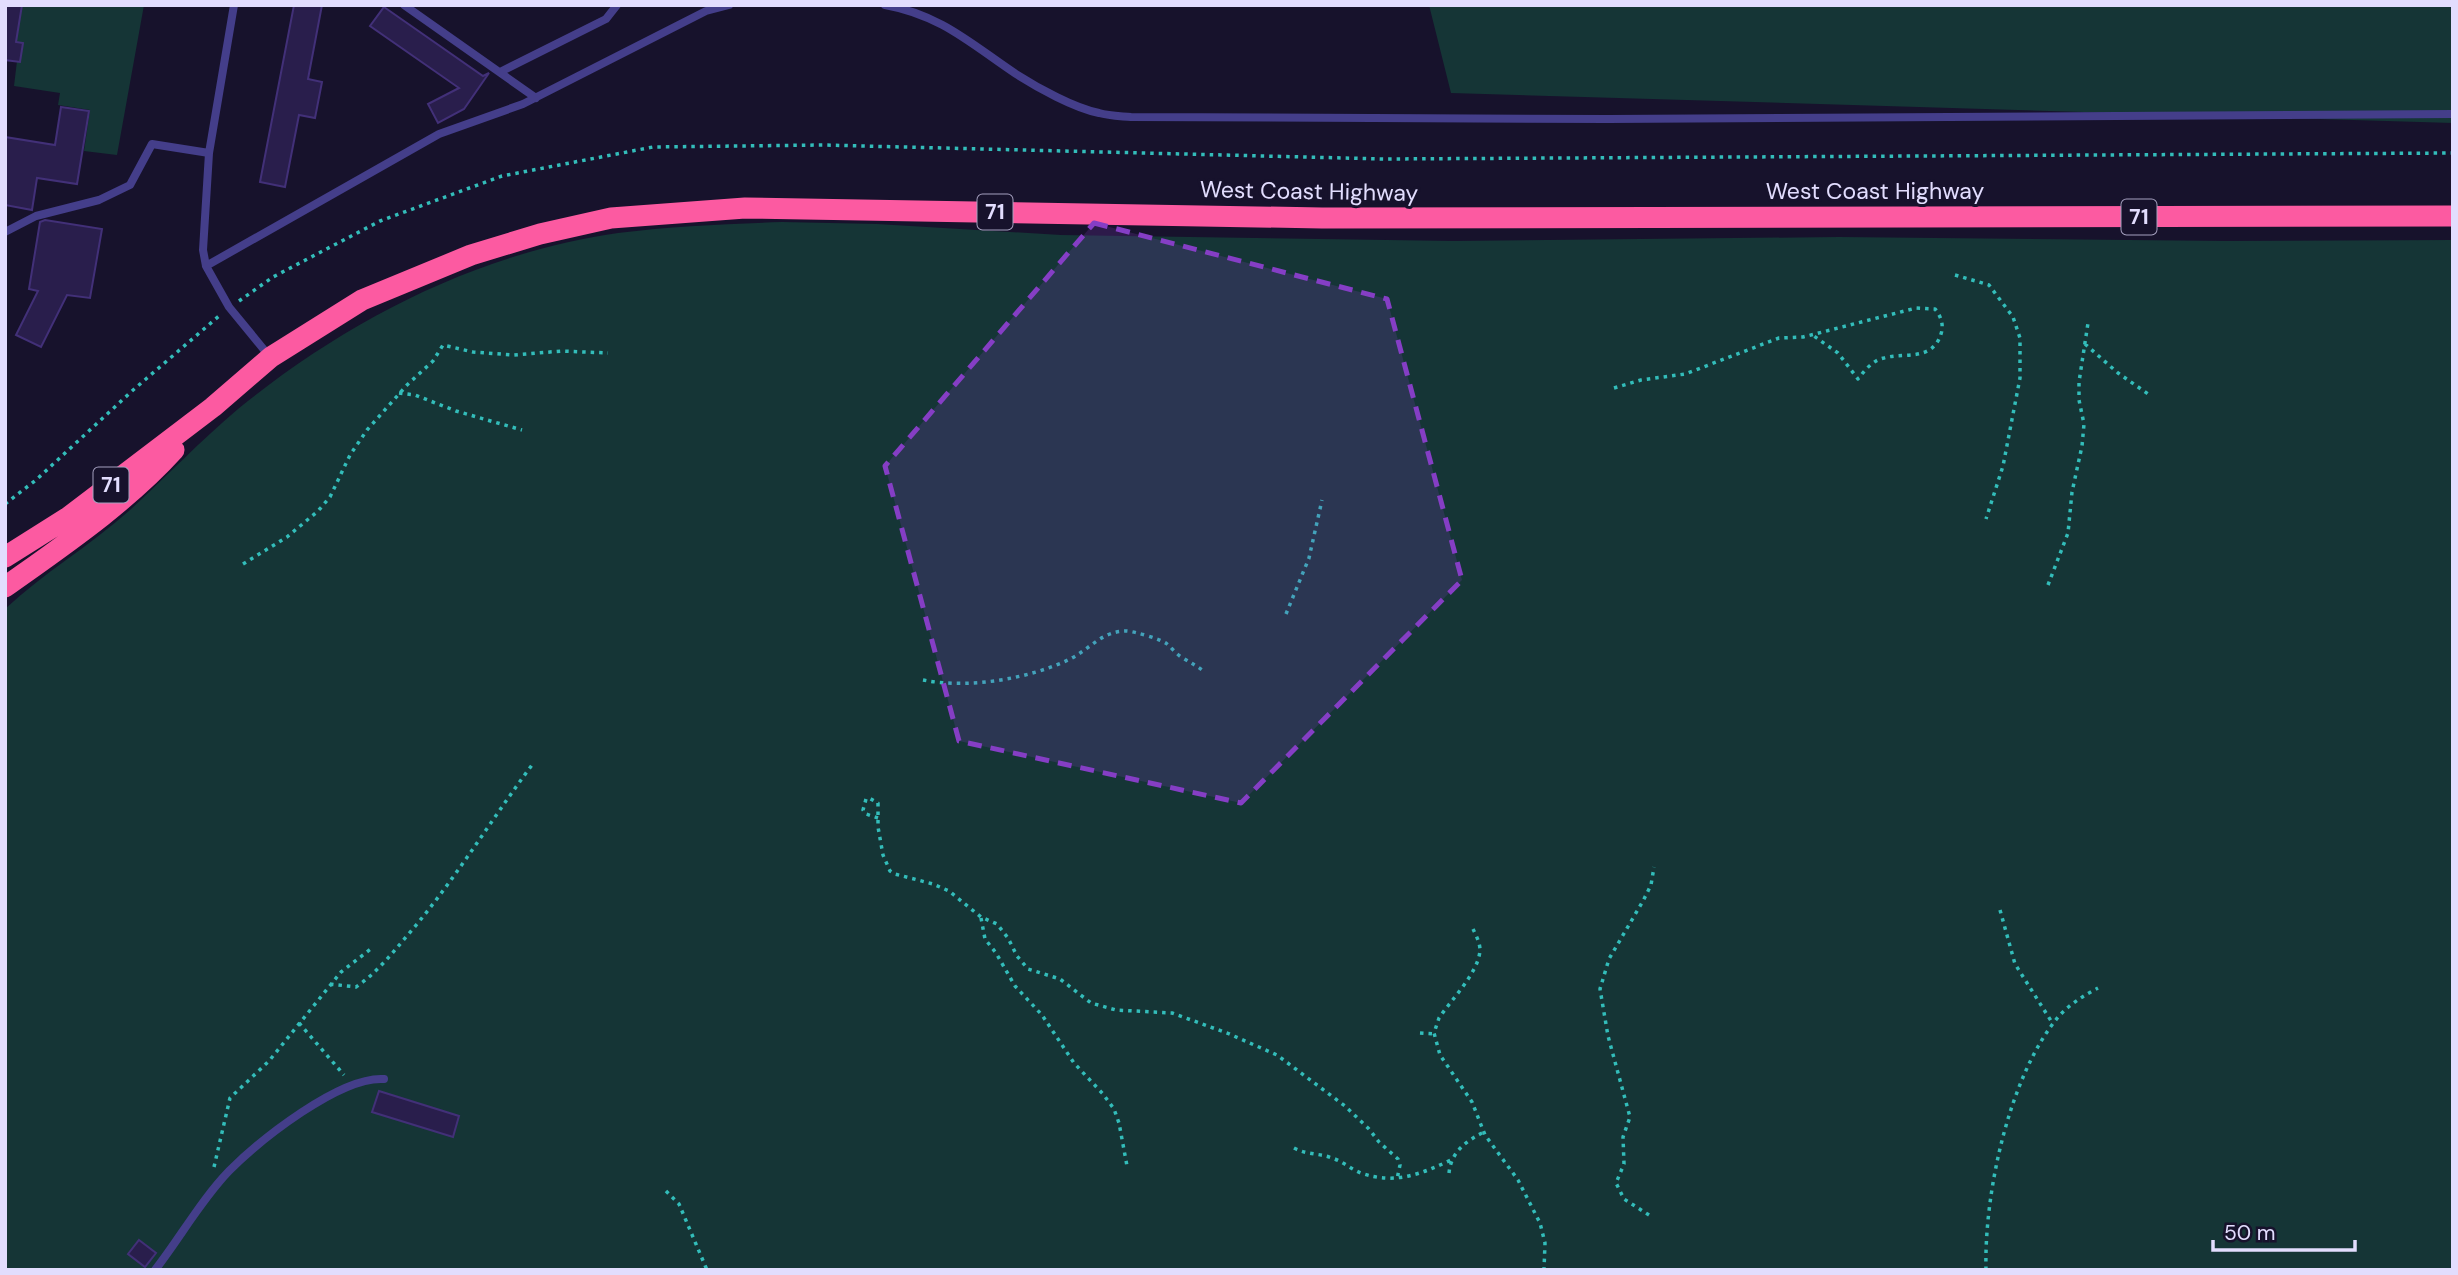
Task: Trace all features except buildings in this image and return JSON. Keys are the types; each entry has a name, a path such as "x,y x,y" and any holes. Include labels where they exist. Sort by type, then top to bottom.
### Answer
{"highway":[{"name":"West Coast Highway","path":"5,557 67,518 213,407 271,357 362,300 471,255 540,234 611,218 676,211 745,208 1308,218 2453,216"},
{"name":"West Coast Highway","path":"5,587 59,549 154,471 213,407"}],"lane":[{"path":"234,5 209,153 203,250 206,266 229,307 271,357"},
{"path":"404,5 536,98"},
{"path":"500,72 606,19 617,5"},
{"path":"206,266 439,134 536,98 708,8 729,5"},
{"path":"885,5 943,23 1019,76 1070,102 1097,113 1131,117 1608,119 2453,114"},
{"path":"5,232 36,216 99,200 130,185 152,144 209,153"},
{"path":"155,1270 230,1170 315,1104 352,1085 384,1079"}],"path":[{"path":"5,504 36,480 132,391 229,307 273,277 380,221 502,176 653,147 823,145 1384,159 2453,153"},
{"path":"1955,275 1989,285 2013,317 2020,338 2020,377 2011,425 2003,466 1986,519"},
{"path":"1614,388 1641,380 1685,374 1779,338 1811,334 1923,307 1939,312 1942,324 1938,341 1930,349 1913,356 1879,359 1858,379 1838,352 1811,334"},
{"path":"2048,585 2068,533 2072,492 2082,446 2084,424 2079,391 2088,323"},
{"path":"2085,344 2126,379 2151,396"},
{"path":"243,564 287,537 318,511 330,497 350,455 367,430 399,393 433,361 443,345 473,352 514,355 562,351 608,353"},
{"path":"399,393 415,395 456,411 522,430"},
{"path":"1286,614 1310,558 1322,500"},
{"path":"923,680 949,684 1003,680 1053,666 1087,649 1100,638 1128,631 1164,642 1205,673"},
{"path":"330,984 356,987 369,978 390,956 445,890 500,805 532,765"},
{"path":"877,818 863,810 866,799 878,803 877,818 883,855 890,871 942,887 981,917 997,924 1028,969 1060,979 1091,1003 1116,1010 1172,1013 1227,1033 1286,1060 1345,1106 1398,1159 1399,1172 1396,1178"},
{"path":"1648,1215 1624,1199 1616,1183 1625,1157 1623,1137 1630,1116 1608,1037 1600,989 1609,958 1647,893 1654,867"},
{"path":"2000,910 2015,964 2053,1024"},
{"path":"981,917 985,939 1015,986 1042,1015 1068,1055 1114,1109 1127,1166"},
{"path":"1473,929 1479,944 1479,956 1473,970 1439,1018 1435,1034 1440,1055 1472,1101 1484,1132 1518,1180 1540,1223 1545,1243 1544,1270"},
{"path":"213,1168 230,1098 269,1060 330,984 350,963 372,948"},
{"path":"1986,1270 1987,1226 1999,1152 2024,1076 2040,1041 2053,1024 2074,1002 2098,988"},
{"path":"299,1023 352,1085"},
{"path":"1420,1033 1435,1034"},
{"path":"1294,1148 1329,1157 1372,1176 1389,1180 1425,1173 1451,1160 1468,1140 1484,1132"},
{"path":"1449,1173 1451,1160"},
{"path":"666,1191 679,1204 707,1270"}],"highlighted area":[{"path":"1094,223 1387,299 1462,580 1241,803 959,741 885,466"}],"green space":[{"path":"22,5 144,5 117,155 84,151 90,110 58,105 60,93 14,86 17,61 20,62 23,44 16,42"},
{"path":"1429,5 2453,5 2453,123 1451,93"},
{"path":"782,222 877,224 1061,235 1453,241 1839,237 2226,241 2453,240 2453,1270 5,1270 5,609 115,523 238,409 324,347 369,319 416,295 515,256 566,243 618,233 659,229"}]}
